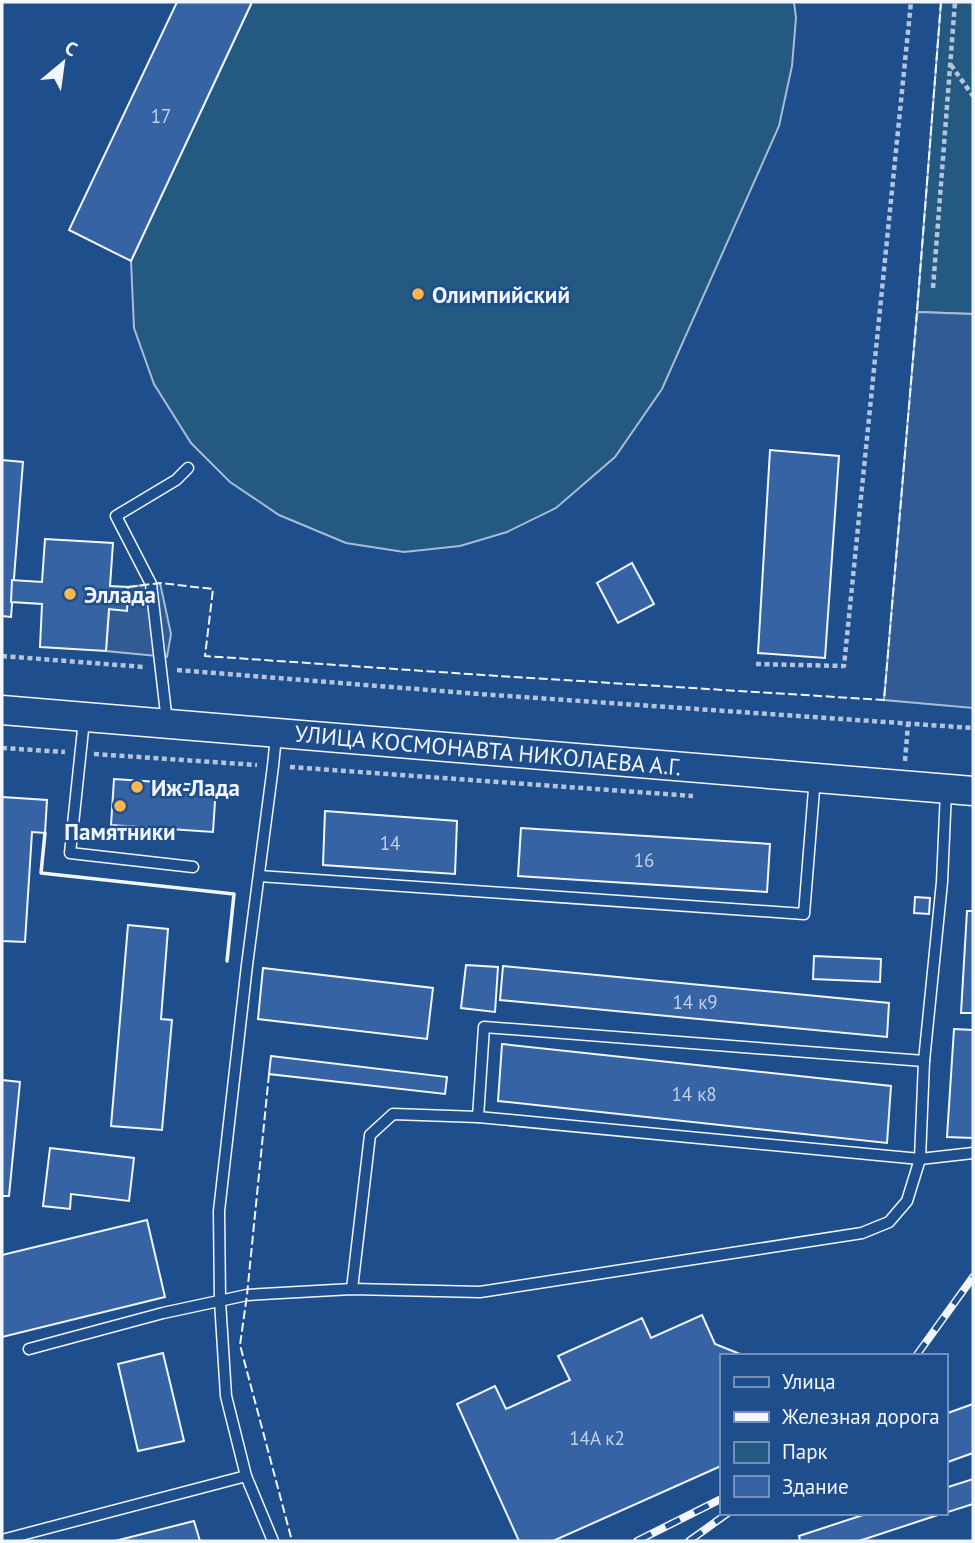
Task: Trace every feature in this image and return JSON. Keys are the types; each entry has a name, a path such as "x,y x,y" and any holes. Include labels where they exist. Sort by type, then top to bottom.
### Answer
{"street":[{"name":"УЛИЦА КОСМОНАВТА НИКОЛАЕВА А.Г.","path":"2,710 960,790"}],"lane":[{"path":"167,724 151,584 116,516 176,480 188,468"},
{"path":"84,717 70,853 193,867"},
{"path":"273,1541 246,1476 226,1396 220,1301 219,1211 276,733"},
{"path":"259,876 804,914 815,777"},
{"path":"29,1349 163,1313 247,1295 352,1289 480,1292 862,1233 889,1222 906,1201 920,1159 924,1061 942,882 960,790"},
{"path":"478,1117 484,1027 924,1061"},
{"path":"352,1289 370,1135 393,1114 478,1117 920,1159 973,1153"},
{"path":"2,1540 246,1476"}],"path":[{"path":"756,664 844,666 911,2"},
{"path":"933,288 955,2"},
{"path":"950,64 973,96"},
{"path":"2,656 479,694 973,728"},
{"path":"2,748 702,797"}],"green space":[{"name":"Олимпийский","path":"252,2 794,2 796,18 792,66 779,126 662,389 615,457 556,508 507,532 460,546 404,552 346,543 279,515 230,482 191,443 154,384 134,328 131,261"},
{"path":"941,2 973,2 973,314 917,312"}],"shaded area":[{"path":"917,312 973,314 973,708 884,700"},
{"path":"160,583 171,634 167,657 106,651 109,609 127,610 128,587"}],"building":[{"path":"177,2 252,2 131,261 69,230"},
{"path":"770,450 839,456 825,658 758,653"},
{"path":"2,460 23,462 11,617 2,616"},
{"name":"Эллада","path":"45,539 113,543 110,586 128,587 127,611 109,609 106,651 40,647 42,604 11,602 12,580 42,582"},
{"path":"632,563 654,604 618,623 597,583"},
{"path":"114,779 216,786 213,832 111,825"},
{"path":"2,797 47,800 45,833 32,832 25,942 2,941"},
{"path":"325,811 457,821 455,874 323,865"},
{"path":"521,828 770,844 767,892 518,876"},
{"path":"915,897 930,898 929,914 914,913"},
{"path":"967,911 973,911 973,1013 961,1013"},
{"path":"128,925 168,929 161,1019 172,1020 162,1130 111,1126"},
{"path":"814,956 881,959 880,982 813,979"},
{"path":"466,965 498,967 495,1012 461,1008"},
{"path":"503,966 889,1003 887,1037 500,1000"},
{"path":"263,968 433,988 427,1039 258,1019"},
{"path":"954,1029 973,1030 973,1138 947,1137"},
{"path":"502,1044 891,1086 887,1143 498,1101"},
{"path":"271,1056 447,1077 445,1094 269,1074"},
{"path":"2,1080 20,1082 9,1196 2,1196"},
{"path":"50,1148 134,1158 129,1201 71,1194 70,1209 43,1206"},
{"path":"147,1220 165,1297 2,1337 2,1255"},
{"path":"702,1315 715,1344 740,1354 720,1354 720,1466 553,1541 519,1541 457,1404 495,1386 506,1409 570,1380 558,1356 642,1318 651,1338"},
{"path":"163,1353 184,1441 138,1451 118,1364"},
{"path":"973,1404 973,1453 947,1462 947,1413"},
{"path":"973,1479 973,1504 947,1512 947,1487"},
{"path":"863,1515 938,1515 859,1541 800,1541 799,1536"},
{"path":"194,1521 200,1541 115,1541"}],"railway":[{"path":"917,1354 973,1277"},
{"path":"637,1541 720,1500"},
{"path":"689,1541 725,1515"}],"fence":[{"path":"128,587 160,583 213,589 205,656 884,700 941,2"},
{"path":"269,1074 240,1345 292,1541"}],"wall":[{"path":"45,833 41,873 234,894 227,961"}],"place":[{"name":"Олимпийский","path":"418,294"},
{"name":"Эллада","path":"70,594"},
{"name":"Иж-Лада","path":"137,787"},
{"name":"Памятники","path":"120,806"}]}
